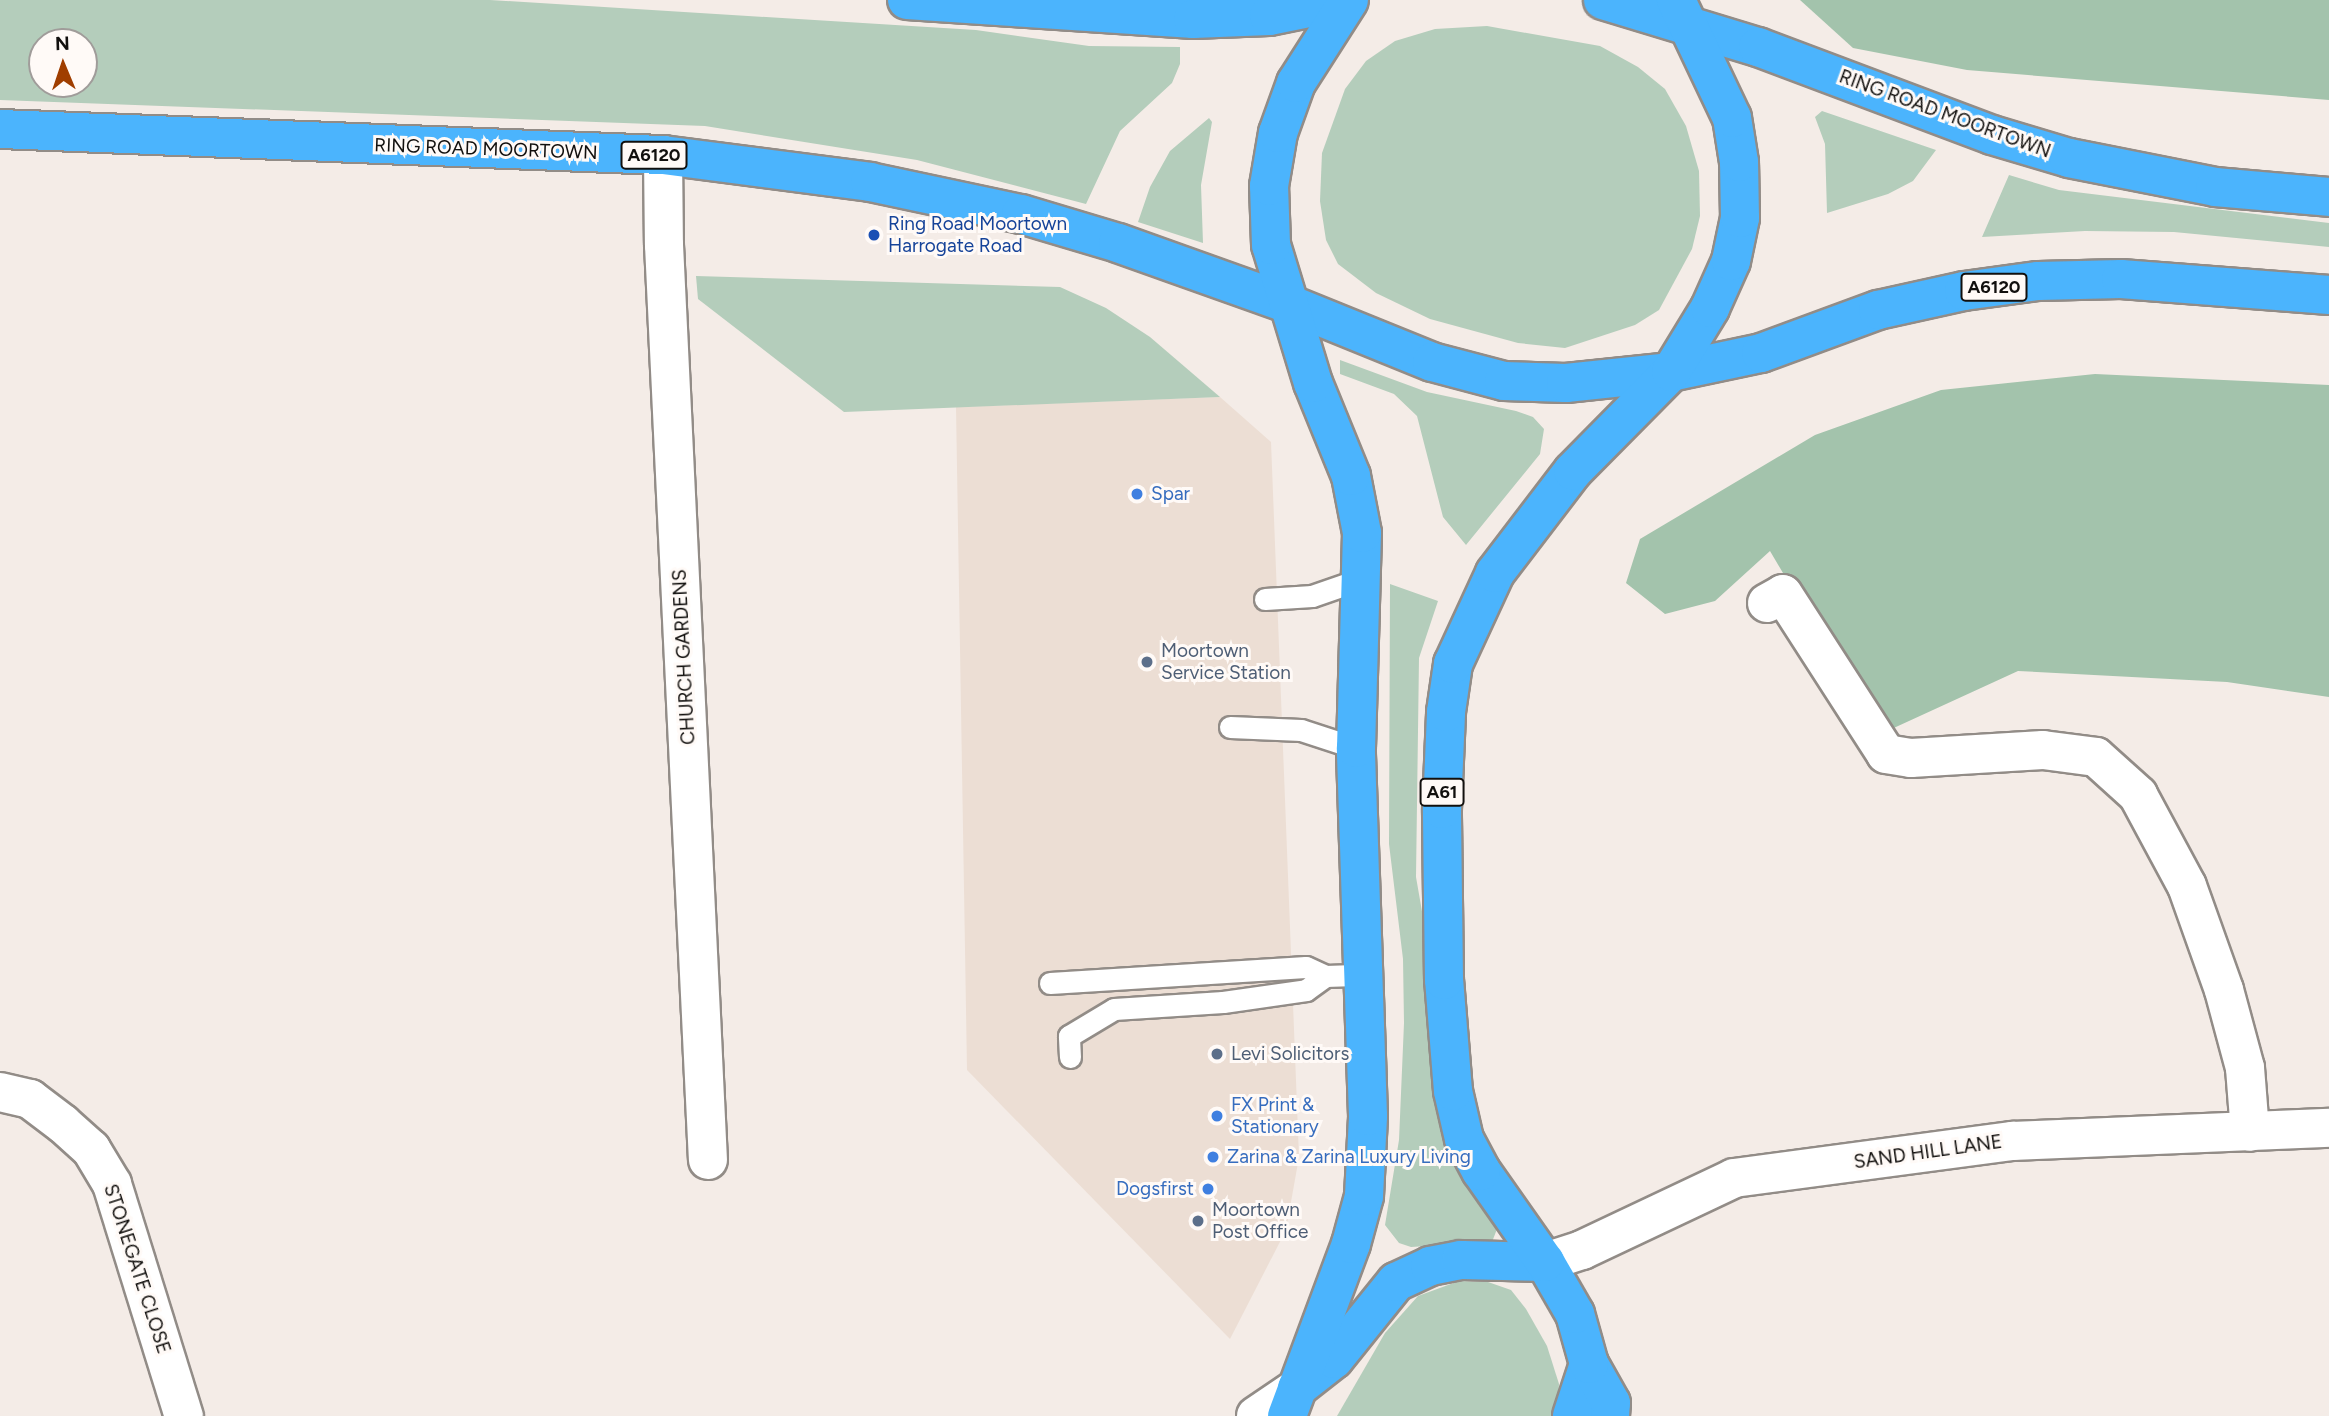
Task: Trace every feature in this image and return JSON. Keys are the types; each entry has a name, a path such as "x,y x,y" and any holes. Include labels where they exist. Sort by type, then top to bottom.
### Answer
{"highway":[{"path":"907,0 1193,19 1269,16 1348,0"},
{"path":"1292,1402 1364,1196 1368,1116 1356,748 1362,533 1351,475 1313,383 1271,246 1269,186 1278,132 1296,83 1348,0"},
{"name":"RING ROAD MOORTOWN","path":"1602,0 1684,14 1758,47 1992,135 2069,159 2215,187 2329,197"},
{"path":"1671,372 1710,308 1731,261 1740,218 1739,162 1732,118 1684,14"},
{"name":"RING ROAD MOORTOWN","path":"0,129 663,155 870,182 1021,214 1289,304 1432,362 1504,381 1566,383 1671,372"},
{"name":"A6120","path":"1671,372 1761,353 1878,310 1964,290 2038,281 2121,279 2329,295"},
{"name":"A61","path":"1545,1262 1481,1171 1464,1139 1453,1091 1444,967 1442,809 1446,712 1453,664 1495,573 1573,471 1671,372"},
{"path":"1292,1402 1334,1359 1396,1282 1430,1266 1461,1260 1545,1262 1575,1314 1589,1363 1611,1403 1610,1416"},
{"path":"1572,1416 1589,1363"}],"street":[{"name":"CHURCH GARDENS","path":"663,155 664,246 708,1160"},
{"path":"1767,603 1783,594 1886,754 1911,758 2043,750 2096,757 2138,796 2187,886 2224,990 2245,1068 2250,1132"},
{"name":"STONEGATE CLOSE","path":"0,1091 30,1099 63,1124 91,1149 112,1184 184,1416"},
{"name":"SAND HILL LANE","path":"1545,1262 1582,1250 1734,1178 2013,1141 2329,1128"},
{"path":"1256,1416 1292,1402"}],"lane":[{"path":"1265,599 1312,596 1361,579"},
{"path":"1230,727 1301,730 1356,748"},
{"path":"1050,983 1306,967 1325,976 1363,975"},
{"path":"1070,1057 1069,1036 1114,1009 1223,1002 1307,990 1325,976"}],"shaded area":[{"path":"1220,397 1271,442 1299,1157 1286,1230 1230,1339 967,1070 956,407"}],"green space":[{"path":"0,0 490,0 976,30 1089,46 1180,47 1180,64 1172,83 1120,131 1086,204 917,160 705,126 0,100"},
{"path":"1800,0 2329,0 2329,100 1967,70 1853,48"},
{"path":"1487,26 1600,46 1638,67 1665,89 1686,126 1699,171 1700,216 1692,249 1659,310 1635,325 1565,348 1518,343 1430,319 1376,293 1338,264 1326,240 1320,201 1322,153 1345,89 1366,61 1395,41 1435,29"},
{"path":"1822,111 1936,150 1913,181 1888,194 1827,213 1825,144 1815,117"},
{"path":"1209,118 1212,122 1201,185 1203,243 1138,222 1150,187 1170,151"},
{"path":"2009,175 2059,190 2329,223 2329,247 2174,232 2085,231 1982,237"},
{"path":"696,276 1060,287 1106,308 1150,337 1220,397 844,412 698,299"},
{"path":"1340,360 1427,392 1516,411 1533,417 1544,429 1540,454 1466,545 1443,517 1417,416 1394,394 1340,374"},
{"path":"2095,374 2329,385 2329,697 2227,682 2018,671 1885,732 1837,665 1770,551 1715,601 1665,614 1626,583 1640,539 1815,435 1941,390"},
{"path":"1390,584 1438,601 1419,658 1416,877 1470,1187 1497,1229 1492,1242 1411,1247 1399,1243 1385,1225 1399,1140 1404,1023 1403,959 1389,844"},
{"path":"1459,1281 1488,1282 1511,1290 1526,1309 1547,1346 1559,1384 1557,1416 1337,1416 1385,1333 1418,1296"}],"place":[{"name":"Ring Road Moortown Harrogate Road","path":"874,235"},
{"name":"Spar","path":"1137,494"},
{"name":"Moortown Service Station","path":"1147,662"},
{"name":"Levi Solicitors","path":"1217,1054"},
{"name":"FX Print & Stationary","path":"1217,1116"},
{"name":"Zarina & Zarina Luxury Living","path":"1213,1157"},
{"name":"Dogsfirst","path":"1208,1189"},
{"name":"Moortown Post Office","path":"1198,1221"}]}
